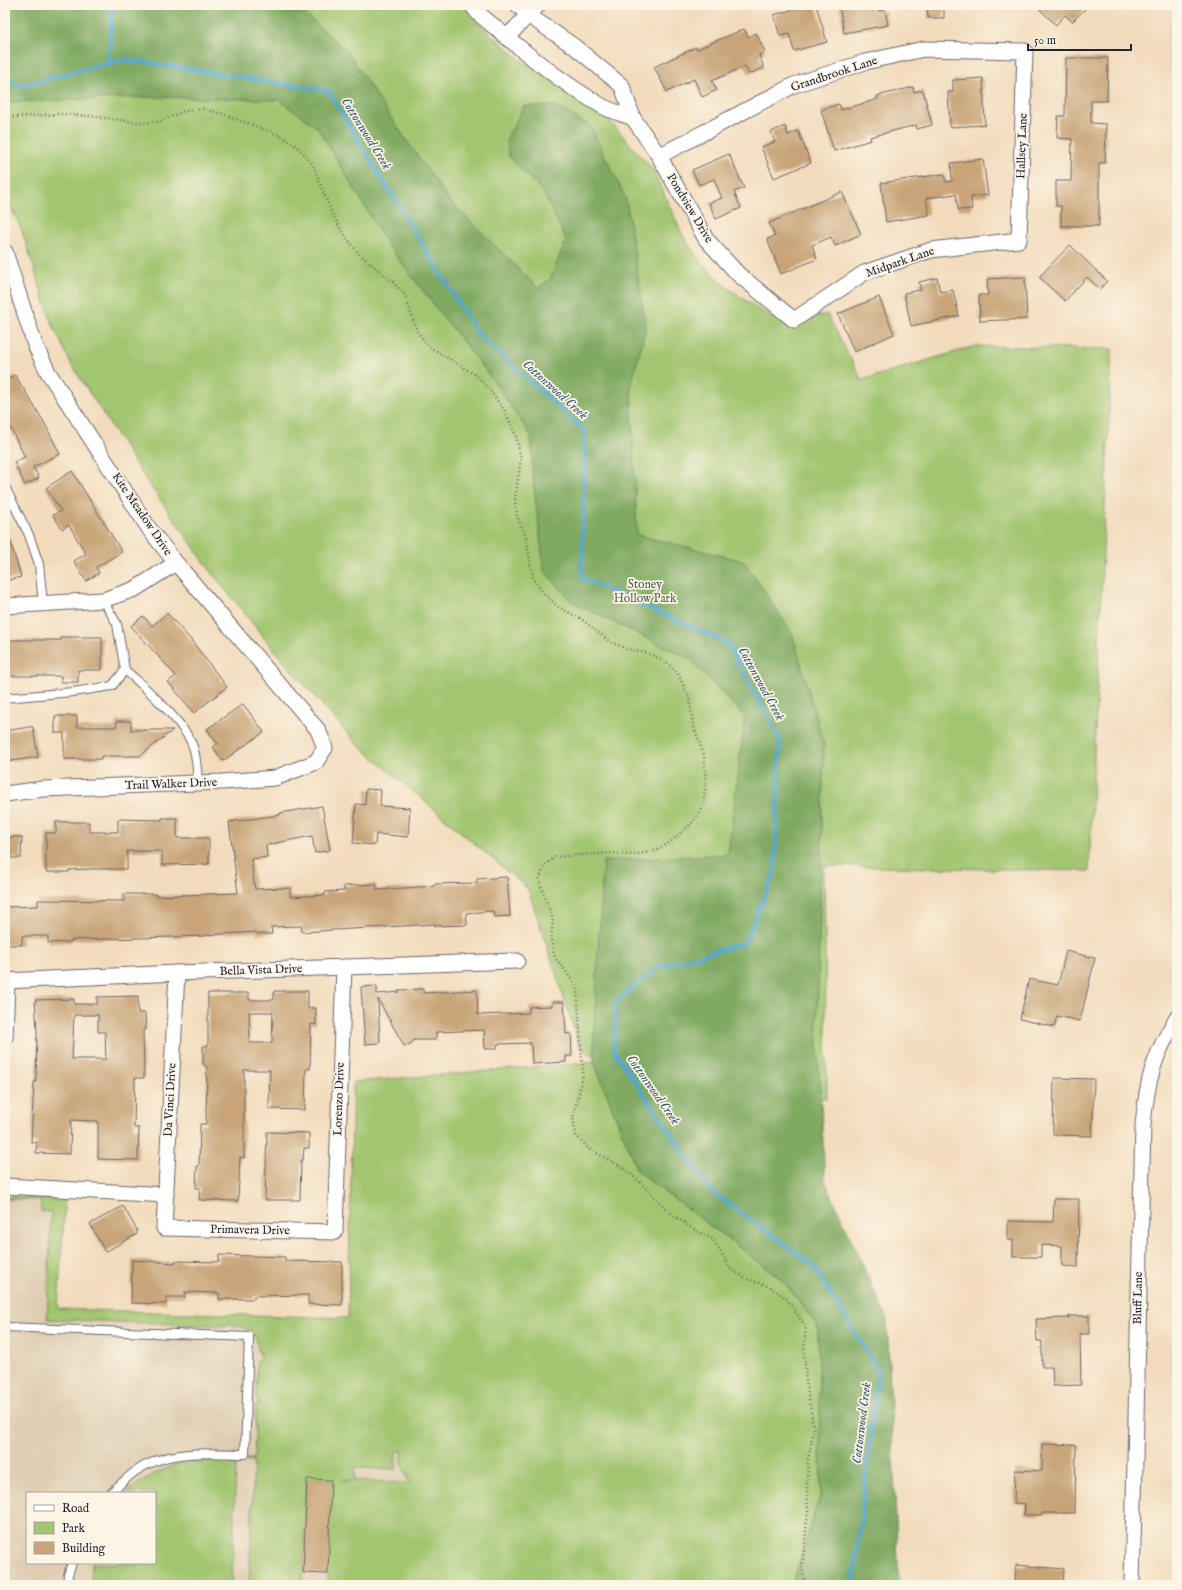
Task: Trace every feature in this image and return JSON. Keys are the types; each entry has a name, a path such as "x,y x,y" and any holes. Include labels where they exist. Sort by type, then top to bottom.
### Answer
{"street":[{"path":"472,5 478,13 531,57 603,106 633,118"},
{"path":"507,37 528,8"},
{"name":"Pondview Drive","path":"528,8 622,86 633,118 659,156 706,239 738,274 794,320"},
{"name":"Grandbrook Lane","path":"659,156 794,85 865,62 924,49 1026,51"},
{"name":"Hallsey Lane","path":"1019,240 1026,51"},
{"name":"Midpark Lane","path":"794,320 864,273 931,250 1019,240"},
{"name":"Kite Meadow Drive","path":"5,252 35,345 48,372 150,530 176,563 318,730 325,748"},
{"path":"5,606 103,600 121,596 135,589 176,563"},
{"name":"Trail Walker Drive","path":"5,794 43,790 275,778 316,762 325,748"},
{"name":"Bella Vista Drive","path":"6,981 177,973 517,961"},
{"name":"Lorenzo Drive","path":"335,1232 344,967"},
{"name":"Da Vinci Drive","path":"164,1228 177,973"},
{"path":"5,1038 6,981"},
{"name":"Bluff Lane","path":"1132,1585 1143,1119 1146,1093 1153,1064 1163,1039 1177,1018"},
{"path":"5,1186 166,1195"},
{"name":"Primavera Drive","path":"164,1228 335,1232"}],"lane":[{"path":"5,487 29,535 39,564 43,604"},
{"path":"103,600 118,624 125,670 144,686 184,730 192,745 198,783"},
{"path":"5,698 73,692 112,686 125,670"},
{"path":"5,1327 249,1336 245,1454 189,1452 158,1461 137,1470 111,1492"},
{"path":"67,1585 72,1564"}],"path":[{"path":"5,118 59,114 90,116 142,123 161,121 184,111 203,109 223,114 279,134 299,148 313,165 332,214 344,234 359,254 392,281 405,295 417,331 428,346 476,376 489,389 506,414 516,436 521,458 515,500 517,516 526,538 533,578 543,593 558,607 580,618 609,640 626,648 647,653 665,661 678,674 689,697 692,724 704,756 706,783 703,805 694,821 673,840 656,851 633,855 609,853 555,857 544,866 539,880 553,920 551,940 555,958 577,988 583,1074 573,1119 576,1135 589,1149 624,1168 669,1212 696,1231 713,1239 731,1269 747,1279 770,1287 786,1298 806,1327 804,1350 806,1383 814,1429 808,1459 808,1512 802,1568 805,1585"}],"shaded area":[{"path":"594,1062 638,1172 792,1585 5,1585 5,1196 65,1199 58,1309 348,1318 353,1082"}],"green space":[{"name":"Stoney Hollow Park","path":"5,5 464,5 479,24 521,60 600,110 653,170 683,236 702,263 728,288 763,312 789,323 827,314 862,380 975,346 1112,349 1089,871 824,866 827,1098 646,1097 580,1047 528,889 357,744 279,656 215,577 144,477 71,364 51,321 22,231 5,195"},
{"path":"5,5 234,5 305,14 347,51 393,121 448,199 538,288 551,278 566,240 543,192 509,157 506,140 524,106 555,106 590,126 626,199 646,327 631,385 637,535 744,561 792,633 824,744 817,1028 825,1181 887,1319 899,1585 792,1585 821,1493 818,1326 782,1279 638,1172 594,1062 594,1027 603,861 728,854 745,717 690,659 572,602 544,570 533,479 531,436 493,380 389,247 318,128 279,100 153,97 5,102"},
{"path":"594,1062 638,1172 782,1279 818,1326 821,1493 792,1585 327,1585 331,1480 307,1479 303,1585 249,1585 254,1461 236,1460 232,1585 91,1585 92,1564 156,1564 156,1492 127,1492 142,1481 157,1473 186,1463 217,1460 254,1459 256,1406 258,1406 258,1399 256,1399 257,1361 259,1361 260,1352 258,1352 257,1341 252,1333 245,1328 234,1326 234,1324 227,1324 227,1326 47,1319 51,1212 41,1211 40,1200 5,1199 5,1196 65,1199 58,1309 348,1318 353,1082","holes":["396,1451 402,1451 402,1462 409,1483 343,1480 355,1480 355,1468 396,1469"]}],"building":[{"path":"808,5 816,5 827,42 794,51 789,34 780,36 774,15"},
{"path":"839,5 878,5 879,11 885,10 888,25 844,33"},
{"path":"927,5 944,5 944,18 928,18"},
{"path":"1035,5 1089,5 1072,22 1065,15 1056,25"},
{"path":"744,29 748,37 756,33 765,52 759,55 764,68 749,74 745,66 712,81 717,90 702,97 694,79 667,92 654,67 696,47 697,49"},
{"path":"1066,58 1108,58 1107,101 1091,101 1091,123 1106,124 1105,163 1099,163 1099,226 1061,226 1061,206 1056,206 1056,181 1071,181 1072,139 1057,138 1058,116 1065,116"},
{"path":"983,78 985,125 950,127 948,92 953,92 953,80"},
{"path":"913,87 914,92 923,90 932,125 917,129 916,125 870,137 871,140 834,151 821,110 839,104 841,110 878,99 877,96"},
{"path":"785,126 788,135 798,131 811,163 774,178 761,147 775,142 771,132"},
{"path":"729,154 744,188 734,192 741,208 716,219 709,203 722,198 714,179 699,185 692,170"},
{"path":"983,159 988,195 971,197 972,209 958,210 956,194 926,198 929,215 886,222 881,183 944,174 946,182 952,181 951,163"},
{"path":"842,192 861,234 835,246 831,237 812,245 817,259 781,274 767,239 775,236 769,223"},
{"path":"1070,245 1107,281 1100,289 1087,277 1065,301 1039,277"},
{"path":"1025,277 1027,319 980,321 979,295 988,295 987,279"},
{"path":"937,278 940,292 953,290 959,316 911,326 904,293 921,290 919,282"},
{"path":"879,297 894,334 854,352 838,314"},
{"path":"15,375 44,422 60,454 33,467 39,478 25,485 14,462 25,457 10,427 5,430 5,381"},
{"path":"72,471 122,552 96,567 99,573 86,581 74,561 86,554 69,525 62,529 53,515 61,511 46,488"},
{"path":"5,533 8,533 21,577 5,581"},
{"path":"167,613 191,640 227,687 194,713 168,682 176,676 131,626 143,616 152,626"},
{"path":"61,637 102,637 102,670 78,670 78,682 61,682 61,676 5,676 5,640 61,640"},
{"path":"243,704 264,732 223,761 213,747 218,744 207,729"},
{"path":"55,716 77,716 77,727 116,727 117,721 131,721 131,730 173,730 140,756 101,756 101,759 64,759 64,733 55,733"},
{"path":"33,727 38,757 5,762 5,731"},
{"path":"366,789 381,790 380,806 410,808 408,837 376,834 375,845 353,843 356,804 365,805"},
{"path":"322,806 330,850 315,853 312,836 266,845 267,857 251,859 255,889 290,888 290,897 325,895 325,892 344,891 344,886 376,884 377,890 434,886 434,884 477,883 477,879 507,877 510,916 494,917 493,911 466,913 467,925 435,926 435,924 302,932 301,926 271,927 272,934 257,934 256,932 206,936 71,940 71,942 48,943 48,936 22,936 22,945 7,945 5,942 5,907 38,906 38,900 124,901 124,894 156,894 156,896 238,893 229,822 280,815 280,813"},
{"path":"162,818 177,818 177,838 209,838 209,864 162,865 162,851 127,851 127,869 89,869 69,870 69,872 46,872 46,833 56,833 56,822 89,822 89,832 118,832 118,819 162,820"},
{"path":"5,837 22,837 21,858 5,858"},
{"path":"1066,951 1095,958 1080,1021 1057,1016 1054,1027 1020,1019 1029,979 1058,985"},
{"path":"377,986 377,994 399,992 399,990 423,989 423,993 477,990 478,1015 529,1013 529,1007 552,1006 552,1002 564,1002 566,1034 571,1033 572,1056 566,1056 566,1062 532,1064 531,1043 497,1044 497,1049 485,1049 484,1030 436,1032 436,1040 414,1040 410,1045 404,1046 378,999 380,1043 365,1044 361,987"},
{"path":"274,991 308,991 308,1008 316,1008 316,1025 311,1024 310,1069 306,1069 305,1110 269,1109 270,1070 244,1070 244,1158 240,1157 238,1201 199,1200 200,1188 196,1188 197,1166 199,1166 200,1124 206,1124 207,1067 203,1063 203,1046 208,1046 208,993 249,993 249,1000 274,1000","holes":["249,1012 273,1012 272,1043 250,1043"]},
{"path":"138,996 138,1013 145,1013 146,1030 143,1030 144,1078 135,1078 134,1128 139,1128 138,1160 98,1159 98,1121 71,1120 70,1154 36,1153 37,1142 31,1142 34,1082 36,1082 37,1029 35,1000 74,999 74,1004 97,1004 97,997","holes":["74,1015 98,1015 98,1032 105,1032 106,1059 72,1059"]},
{"path":"1054,1078 1094,1079 1092,1136 1053,1135"},
{"path":"267,1132 309,1133 309,1148 304,1148 303,1160 301,1160 300,1200 265,1200"},
{"path":"1054,1199 1079,1199 1078,1267 1062,1266 1062,1246 1041,1245 1041,1257 1013,1257 1013,1240 1008,1240 1008,1221 1053,1222"},
{"path":"123,1206 137,1230 137,1234 105,1252 90,1224"},
{"path":"219,1255 285,1257 285,1261 342,1262 342,1305 308,1304 308,1295 254,1296 254,1299 219,1299 219,1293 185,1292 185,1297 166,1297 166,1304 131,1303 132,1260 175,1263 175,1261 219,1262"},
{"path":"1069,1316 1089,1316 1089,1334 1080,1334 1081,1385 1053,1386 1052,1367 1042,1367 1042,1341 1037,1341 1036,1319 1069,1318"},
{"path":"1042,1444 1076,1445 1075,1513 1042,1513 1042,1515 1024,1515 1025,1504 1014,1503 1015,1470 1042,1471"},
{"path":"307,1479 331,1480 328,1574 303,1573"},
{"path":"1016,1565 1064,1569 1063,1585 1015,1585"}],"waterway":[{"path":"109,63 112,5"},
{"name":"Cottonwood Creek","path":"5,73 19,86 125,59 328,91 477,333 585,431 582,578 727,643 780,739 775,871 745,943 658,967 616,1002 614,1051 711,1191 812,1264 878,1370 853,1585"}]}
